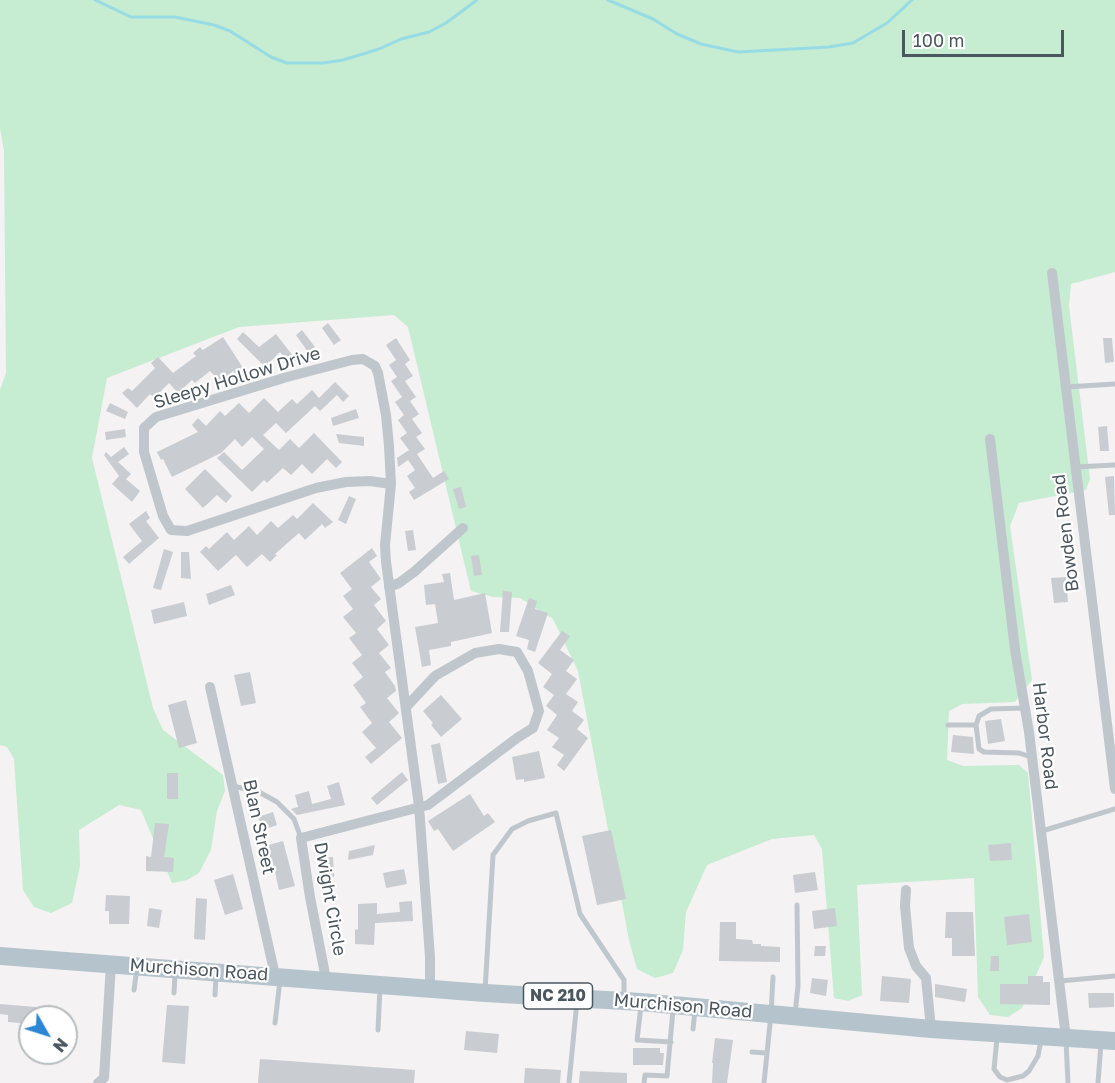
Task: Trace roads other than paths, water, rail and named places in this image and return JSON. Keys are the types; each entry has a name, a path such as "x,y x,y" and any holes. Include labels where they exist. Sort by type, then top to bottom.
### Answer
{"main road":[{"name":"Murchison Road","path":"0,956 327,979 484,993 633,1001 931,1029 1108,1040"}],"street":[{"name":"Bowden Road","path":"1052,273 1115,789"},
{"name":"Sleepy Hollow Drive","path":"391,484 370,481 346,482 316,488 187,531 171,530 163,516 144,452 144,428 156,417 287,377 352,360 363,359 375,366 386,415 391,484 386,545 389,587 419,806 430,957 430,988"},
{"name":"Harbor Road","path":"990,438 1015,650 1025,708 1066,1038"},
{"path":"389,587 414,572 463,528"},
{"path":"407,706 435,676 475,653 499,649 517,652 528,671 539,711 533,728 428,805 419,806"},
{"name":"Blan Street","path":"210,687 278,976"},
{"name":"Dwight Circle","path":"327,979 310,897 301,838 419,806"},
{"path":"906,890 905,906 909,948 916,966 926,978 931,1029"},
{"path":"98,1083 104,1078 111,964"}],"lane":[{"path":"1066,387 1115,384"},
{"path":"1075,467 1115,465"},
{"path":"1025,708 991,709 979,716 976,725 980,751 1020,753 1031,757"},
{"path":"948,725 976,725"},
{"path":"233,786 259,792 277,802 294,819 301,838"},
{"path":"1041,831 1115,809"},
{"path":"484,993 493,855 512,829 528,821 556,813 580,914 624,980 633,1001 638,1040 671,1042"},
{"path":"795,1016 798,986 797,905"},
{"path":"134,990 137,966"},
{"path":"174,993 176,968"},
{"path":"215,995 217,971"},
{"path":"275,1023 278,976"},
{"path":"1060,981 1115,976"},
{"path":"764,1083 773,977"},
{"path":"378,1030 380,985"},
{"path":"569,1083 577,997"},
{"path":"644,1083 645,1076 667,1076 674,1005"},
{"path":"693,1029 695,1007"},
{"path":"998,1033 994,1069 1000,1077 1007,1080 1029,1071 1038,1056 1042,1036"},
{"path":"1066,1038 1068,1083"},
{"path":"1098,1083 1108,1040"},
{"path":"752,1052 767,1053"},
{"path":"994,1083 1000,1077"}],"waterway":[{"path":"95,0 131,17 175,17 214,25 230,31 271,57 287,63 323,63 343,60 379,49 401,39 429,32 446,23 477,0"},
{"path":"608,0 653,19 677,34 701,44 738,52 829,47 853,43 887,23 912,0"}]}
